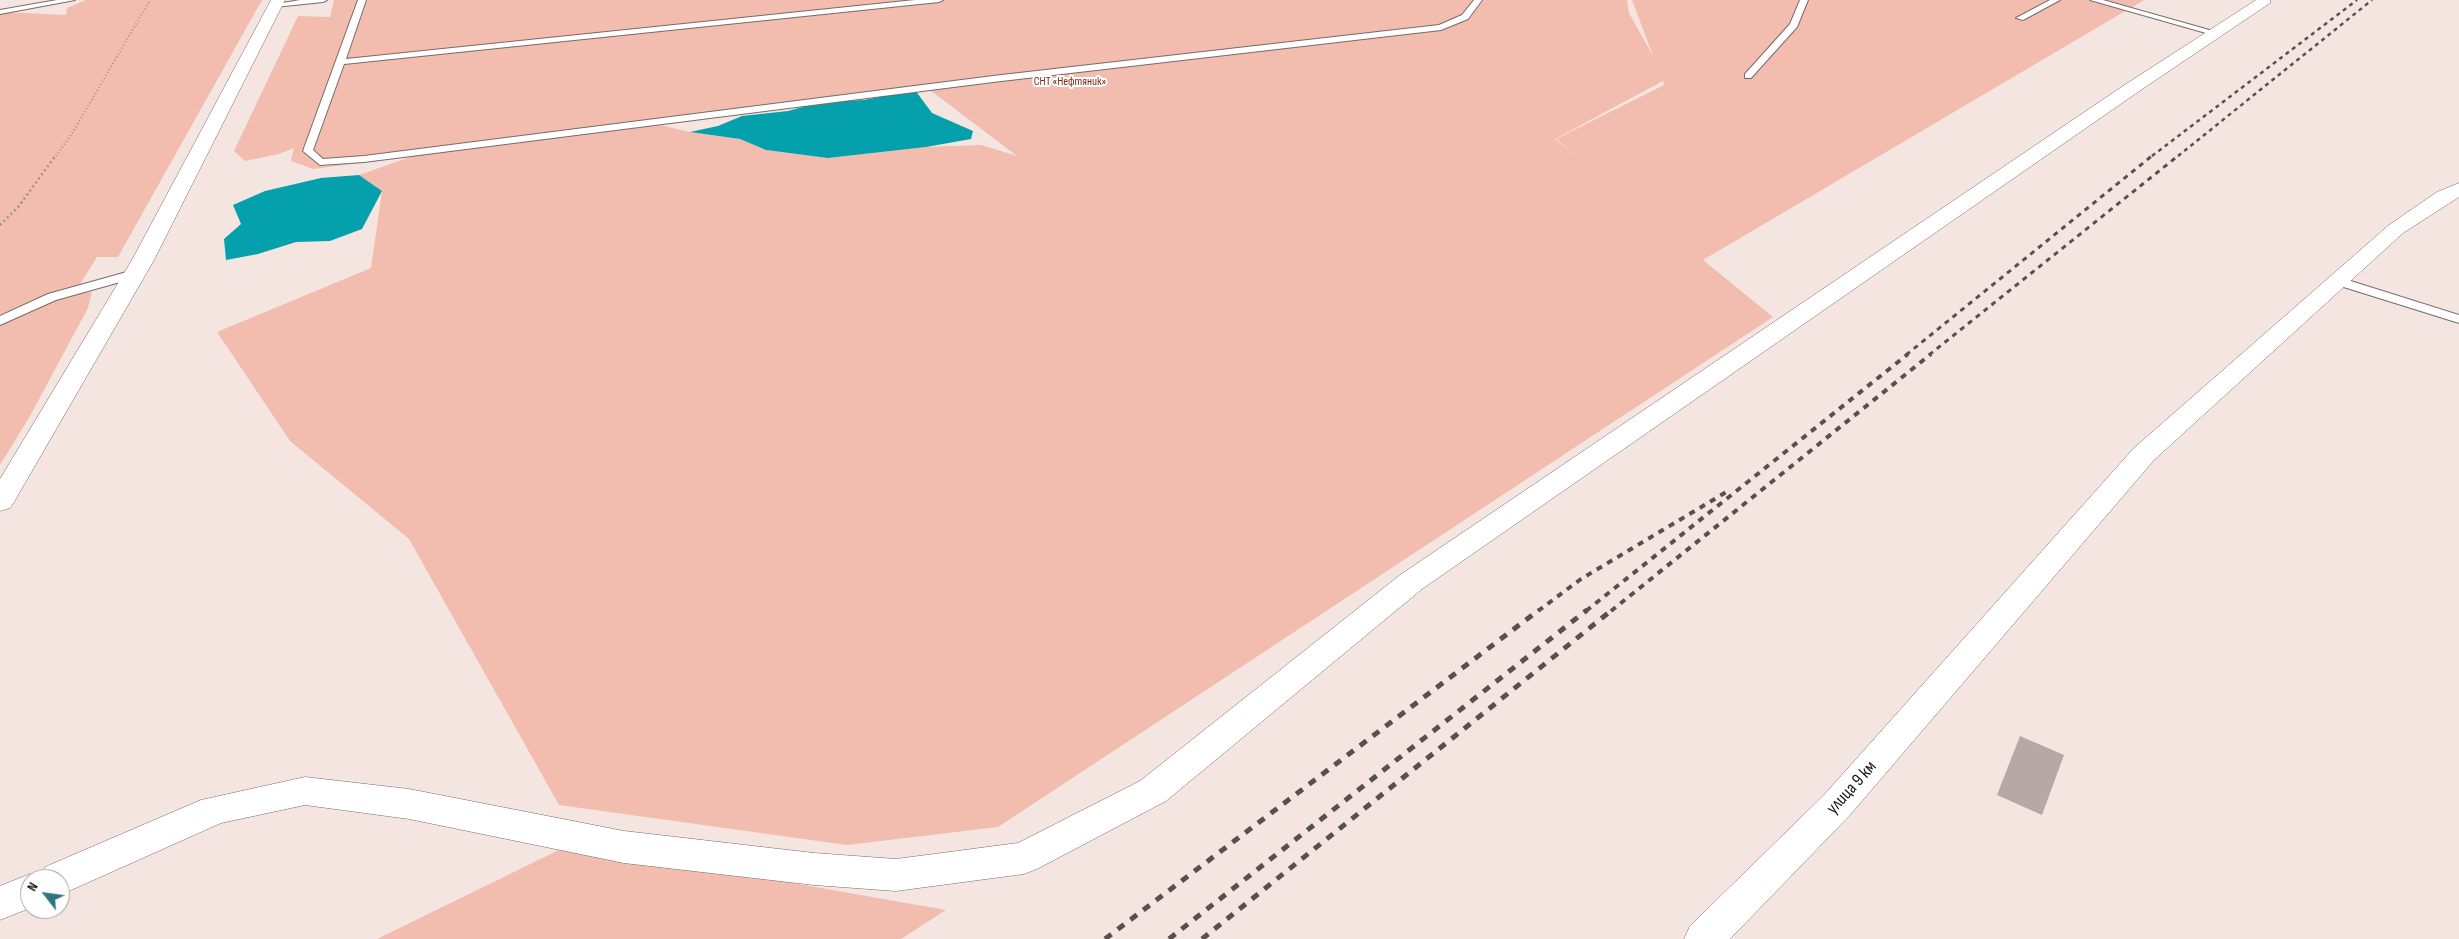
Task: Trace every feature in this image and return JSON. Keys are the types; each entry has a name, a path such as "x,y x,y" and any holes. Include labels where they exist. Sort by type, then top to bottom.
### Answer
{"street":[{"path":"70,874 214,810 305,791 409,804 624,847 814,869 896,876 1024,858 1153,791 1411,582 2129,90 2263,3 2263,0"},
{"path":"0,502 134,274 276,3"},
{"name":"улица 9 км","path":"1704,939 1838,805 2144,454 2396,229 2444,196 2459,190"},
{"path":"0,904 20,895"}],"lane":[{"path":"0,12 71,0"},
{"path":"276,3 322,0"},
{"path":"362,0 308,151 320,162 364,159 984,80 1441,27 1465,17 1478,0"},
{"path":"340,62 912,1 939,0"},
{"path":"1748,76 1794,25 1804,0"},
{"path":"2020,18 2056,0"},
{"path":"2094,0 2216,33"},
{"path":"0,321 52,297 134,274"},
{"path":"2338,281 2459,319"}],"path":[{"path":"0,225 19,206 73,132 150,0"}],"green space":[{"path":"86,0 262,0 118,257 97,257 74,294 92,292 88,308 30,416 0,465 0,12 66,15 67,8"},
{"name":"СНТ «Нефтяник»","path":"334,0 1627,0 1629,13 1653,56 1632,0 2144,0 1703,260 1773,317 998,827 847,845 559,805 409,539 290,441 217,332 371,268 382,191 359,175 413,156 313,169 291,161 294,148 279,154 245,161 234,151 298,16 330,17","holes":["1663,81 1664,85 1556,139 1582,161 1555,139","926,87 1017,156 981,145 926,147 828,158 766,150 740,139 690,132 656,124"]},
{"path":"563,848 639,856 946,910 901,939 377,939"}],"water":[{"path":"915,90 932,113 973,131 971,139 926,147 828,158 766,150 740,139 690,132 718,126 742,116 788,111 821,102 864,100"},
{"path":"359,175 382,191 362,229 330,241 296,242 258,254 226,260 224,239 241,224 233,205 265,191 321,178"}],"building":[{"path":"2020,736 2064,755 2042,815 1997,795"}],"railway":[{"path":"2152,156 2357,0"},
{"path":"2178,156 2372,0"},
{"path":"1906,355 2153,155"},
{"path":"1929,355 2179,155"},
{"path":"1586,611 1908,354"},
{"path":"1611,611 1931,354"},
{"path":"1538,611 1581,579 1728,491"},
{"path":"1105,939 1539,610"},
{"path":"1169,939 1587,610"},
{"path":"1202,939 1612,610"}]}
